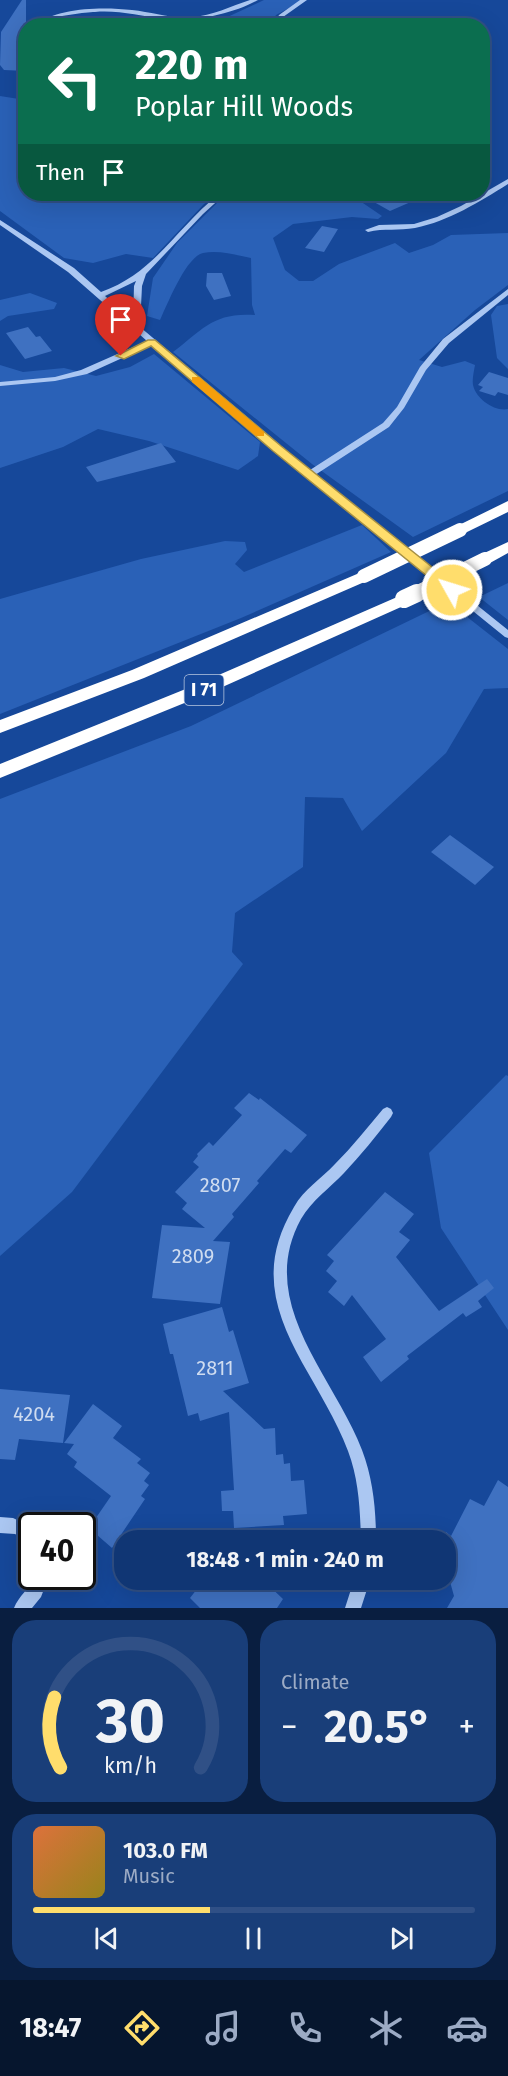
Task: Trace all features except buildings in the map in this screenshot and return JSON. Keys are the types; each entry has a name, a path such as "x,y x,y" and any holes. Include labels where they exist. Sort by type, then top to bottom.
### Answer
{"highway":[{"name":"I 71","path":"0,727 138,674 364,576 508,506"},
{"name":"I 71","path":"0,771 157,710 288,654 508,547"}],"street":[{"path":"193,18 208,16 255,0"},
{"path":"280,18 304,0"},
{"path":"48,18 81,11 113,10 175,18"},
{"path":"155,16 159,18"},
{"path":"490,191 508,181"},
{"path":"100,295 116,289 143,273 213,201"},
{"path":"368,230 375,227 413,227 453,212 473,201"},
{"path":"0,222 49,254 100,295 152,342 310,474 508,635"},
{"path":"136,328 138,286 143,273"},
{"path":"310,474 386,425 439,349 459,329 508,291"},
{"path":"0,384 55,379 84,372 152,342"},
{"path":"368,1530 369,1511 362,1473 350,1438 294,1335 281,1296 279,1277 282,1251 289,1229 303,1204 343,1166 387,1113"},
{"path":"0,1525 18,1527"},
{"path":"22,1608 37,1590"},
{"path":"353,1608 359,1590"}],"shaded area":[{"path":"264,0 304,0 274,18 225,18"},
{"path":"0,96 18,99 18,201 208,201 153,258 126,254 93,263 64,258 0,211"},
{"path":"219,201 360,201 382,216 378,219 352,217 293,224 273,238 285,270 299,281 313,281 339,264 395,243 409,253 433,245 451,235 508,233 508,285 475,310 419,360 442,367 465,361 475,365 473,383 478,395 492,406 508,409 508,491 413,537 312,464 173,352 201,329 219,319 229,316 255,315 252,305 251,258 215,252 197,256 184,271 160,320 147,316 153,278 177,243"},
{"path":"30,293 57,303 54,309 8,316 0,321 0,300"},
{"path":"508,304 508,369 497,358 491,315 497,306"},
{"path":"154,354 260,442 258,456 238,470 149,441 98,429 63,447 0,468 0,365 23,372 64,368 96,376 130,367"},
{"path":"362,525 391,552 241,618 0,714 0,599 141,559 225,541 245,542 247,550 235,564 244,572"},
{"path":"508,583 508,620 479,597"},
{"path":"448,602 508,649 508,688 484,689 446,753 362,831 343,798 305,797 303,867 235,913 232,952 243,964 72,1192 0,1256 0,799 191,726"},
{"path":"506,1075 508,1076 508,1330 441,1228 429,1153"}],"slow traffic":[{"path":"195,380 260,434"}],"route":[{"path":"121,356 152,342 277,448 452,590"}]}
